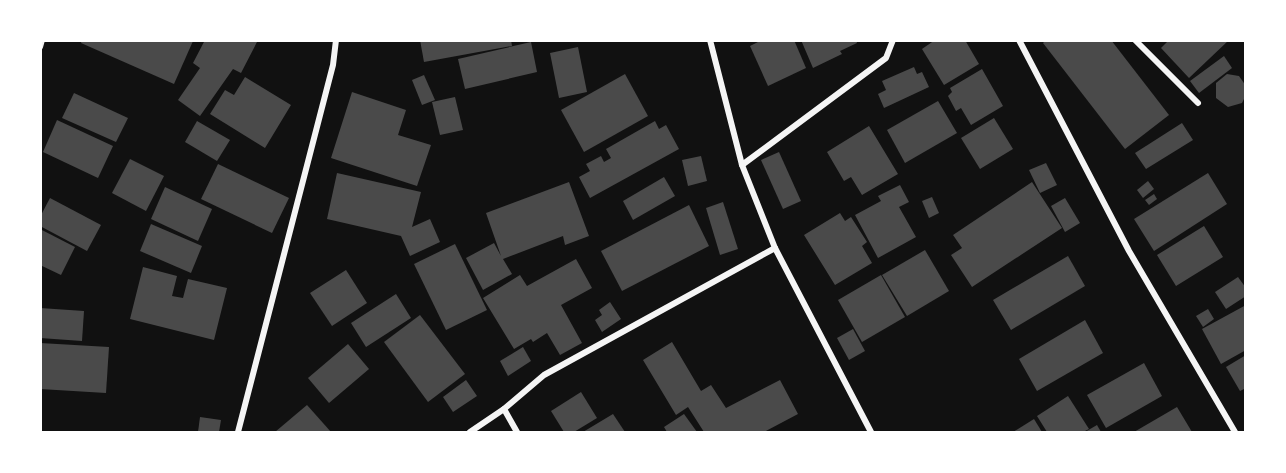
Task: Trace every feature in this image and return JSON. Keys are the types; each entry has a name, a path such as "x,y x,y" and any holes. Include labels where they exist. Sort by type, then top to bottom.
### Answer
{"street":[{"path":"40,47 42,40"},
{"path":"238,432 333,65 336,40"},
{"path":"710,40 742,165 775,248 871,432"},
{"path":"742,165 886,58 893,40"},
{"path":"1019,40 1129,251 1235,432"},
{"path":"1135,40 1198,103"},
{"path":"470,432 504,409 544,375 775,248"},
{"path":"504,409 517,432"}],"building":[{"path":"82,40 193,41 174,84 81,43"},
{"path":"205,40 258,40 241,73 233,69 200,116 178,100 200,68 193,63"},
{"path":"420,40 511,40 512,46 424,62"},
{"path":"762,40 794,40 806,68 768,86 750,46"},
{"path":"801,40 856,40 857,43 840,51 842,54 813,68"},
{"path":"935,40 965,40 979,64 944,85 922,49"},
{"path":"1046,40 1111,40 1169,115 1125,149 1043,43"},
{"path":"1169,40 1229,40 1189,78 1161,48"},
{"path":"531,42 537,72 465,89 458,59"},
{"path":"578,47 587,92 559,98 550,53"},
{"path":"1224,56 1232,68 1199,93 1190,81"},
{"path":"914,67 917,74 922,72 929,87 884,108 878,94 886,90 882,81"},
{"path":"982,69 1003,106 971,125 961,108 956,111 948,96 952,92 950,88"},
{"path":"625,74 648,116 584,152 561,110"},
{"path":"1227,74 1239,76 1246,86 1246,95 1242,103 1228,107 1216,98 1216,83"},
{"path":"424,75 435,100 422,105 412,80"},
{"path":"245,77 291,105 265,148 210,114 225,90 234,95"},
{"path":"352,92 406,110 398,135 431,145 417,186 331,158"},
{"path":"74,93 128,118 116,142 62,118"},
{"path":"455,97 463,130 440,135 432,102"},
{"path":"938,101 957,133 905,163 887,130"},
{"path":"994,118 1013,149 980,169 961,138"},
{"path":"57,120 113,146 98,178 43,152"},
{"path":"197,121 230,140 217,161 185,142"},
{"path":"655,121 659,129 666,125 679,149 590,198 579,177 590,171 586,164 601,156 604,162 611,158 606,149"},
{"path":"1182,123 1193,140 1146,169 1135,153"},
{"path":"869,126 898,174 862,195 851,177 844,181 827,152"},
{"path":"779,152 801,201 783,209 761,160"},
{"path":"701,156 707,181 688,186 682,160"},
{"path":"130,159 164,176 146,211 112,193"},
{"path":"1046,163 1057,185 1040,193 1029,170"},
{"path":"218,164 289,198 272,233 201,199"},
{"path":"337,173 421,192 412,227 430,219 440,242 410,256 401,236 327,219"},
{"path":"1208,173 1227,204 1154,251 1134,219"},
{"path":"664,177 675,196 633,220 623,201"},
{"path":"1148,181 1154,189 1143,198 1137,190"},
{"path":"569,182 589,236 565,245 563,236 503,259 512,274 483,290 466,258 494,243 501,256 486,213"},
{"path":"1032,182 1062,228 972,287 951,255 962,248 953,235"},
{"path":"900,185 909,202 899,207 916,237 878,258 855,215 881,201 878,196"},
{"path":"165,187 212,209 198,241 151,219"},
{"path":"1154,194 1157,199 1149,205 1145,200"},
{"path":"932,197 939,213 929,218 922,201"},
{"path":"50,198 101,225 87,251 40,226 40,217"},
{"path":"1065,198 1080,223 1065,232 1051,206"},
{"path":"723,202 738,249 720,255 706,208"},
{"path":"689,205 709,246 622,291 601,251"},
{"path":"840,213 845,221 851,217 867,242 862,246 872,263 835,285 804,235"},
{"path":"151,224 202,246 191,273 140,251"},
{"path":"1204,226 1223,257 1176,286 1157,255"},
{"path":"40,229 75,247 61,275 40,265"},
{"path":"455,244 487,310 446,330 414,264"},
{"path":"925,250 949,291 907,316 882,275"},
{"path":"1068,256 1085,286 1011,330 993,300"},
{"path":"576,259 592,288 561,305 582,343 560,355 547,333 533,342 531,339 514,349 483,298 520,275 527,286"},
{"path":"143,267 177,276 172,296 183,298 188,279 227,288 214,340 130,319"},
{"path":"346,270 367,303 332,326 310,293"},
{"path":"881,275 905,317 862,342 838,300"},
{"path":"1238,277 1246,288 1246,296 1226,309 1215,292"},
{"path":"396,294 411,318 366,347 351,323"},
{"path":"610,302 621,319 602,332 595,320 602,315 599,310"},
{"path":"1246,305 1246,350 1221,364 1202,329"},
{"path":"40,308 84,311 82,341 40,338"},
{"path":"1208,309 1214,319 1203,327 1196,316"},
{"path":"420,315 465,374 428,402 384,342"},
{"path":"1085,320 1103,353 1037,391 1019,359"},
{"path":"853,329 865,351 849,360 837,338"},
{"path":"672,342 701,391 711,385 726,408 780,380 798,414 764,432 704,432 688,407 676,415 643,360"},
{"path":"40,343 109,347 106,393 40,389"},
{"path":"348,344 369,369 329,403 308,378"},
{"path":"523,347 531,361 508,376 500,361"},
{"path":"1246,355 1246,388 1240,391 1226,367"},
{"path":"1144,363 1162,396 1106,428 1087,395"},
{"path":"466,380 477,396 453,412 443,397"},
{"path":"581,392 597,418 574,432 564,432 551,411"},
{"path":"1068,396 1089,429 1083,432 1047,432 1037,416"},
{"path":"307,405 331,432 275,432"},
{"path":"1177,407 1192,432 1134,432"},
{"path":"613,414 625,432 583,432"},
{"path":"684,414 697,432 667,432 664,427"},
{"path":"200,417 221,420 219,432 198,432"},
{"path":"1034,419 1042,432 1013,432"},
{"path":"1097,425 1101,432 1085,432"}]}
